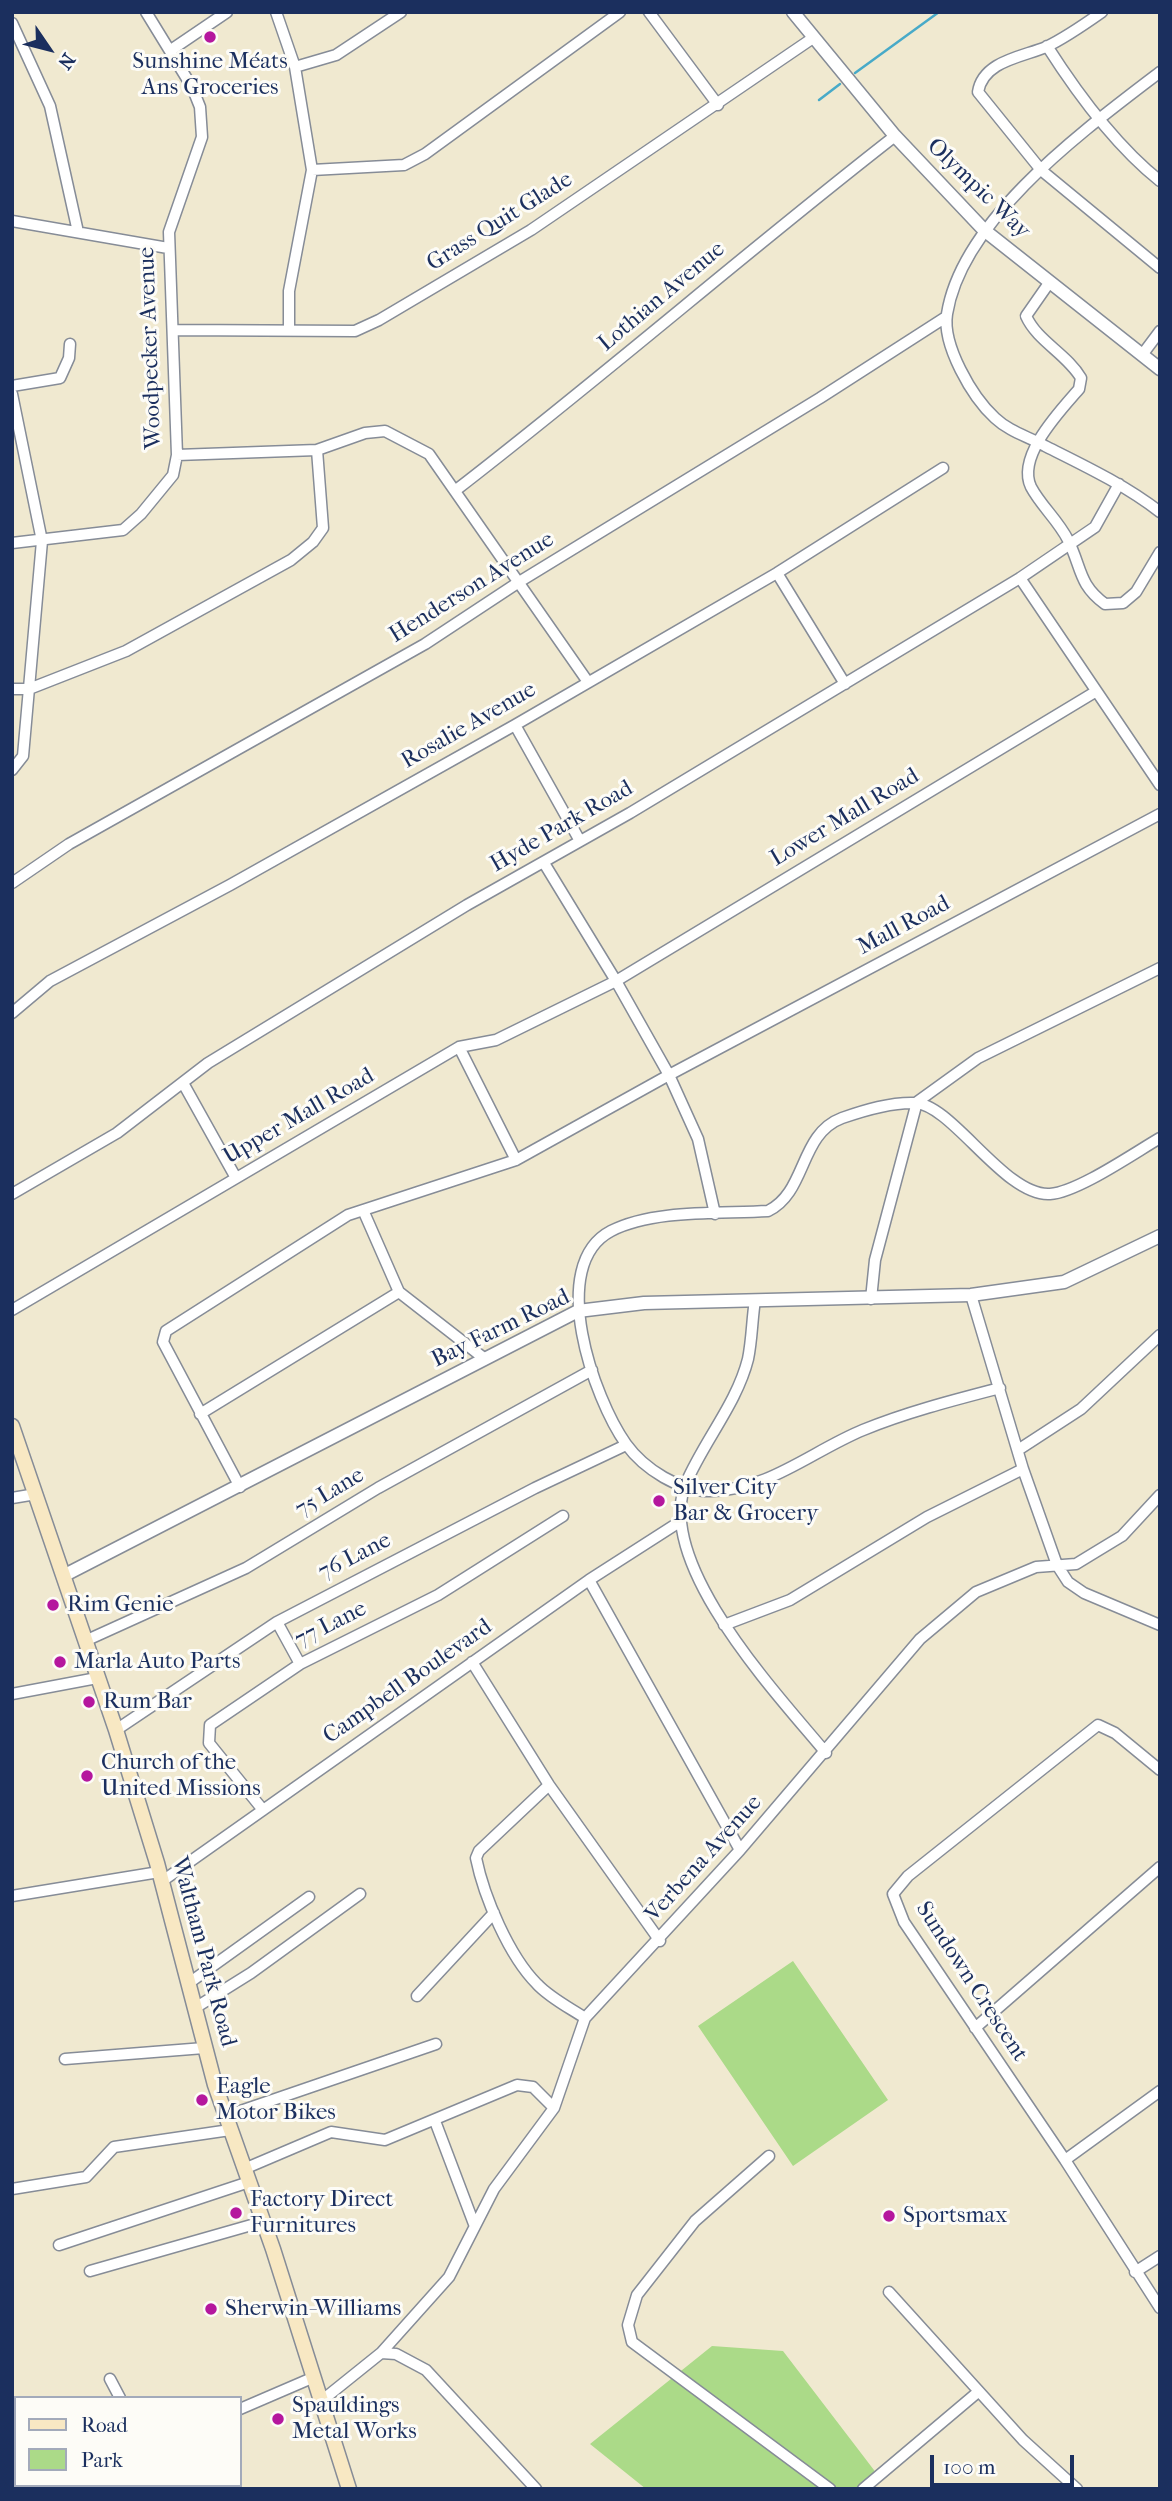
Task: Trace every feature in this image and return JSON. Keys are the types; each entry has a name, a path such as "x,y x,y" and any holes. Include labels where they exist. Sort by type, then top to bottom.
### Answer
{"main road":[{"name":"Waltham Park Road","path":"12,1426 116,1730 160,1877 204,2048 347,2488"}],"street":[{"name":"Woodpecker Avenue","path":"12,543 123,530 141,514 173,475 177,455 168,248 173,215 202,137 200,107 171,50 146,12"},
{"path":"171,50 227,12"},
{"path":"276,12 295,67 312,170 289,290 289,330"},
{"path":"295,67 336,55 401,12"},
{"path":"312,170 404,165 444,140 620,12"},
{"path":"649,12 718,105"},
{"name":"Olympic Way","path":"793,12 895,136 984,230 1160,369"},
{"path":"1102,12 1047,46 991,69 980,79 978,92 1041,170 1160,268"},
{"path":"12,23 50,107 78,232"},
{"name":"Grass Quit Glade","path":"173,330 355,331 379,320 531,230 813,38"},
{"path":"1047,46 1071,83 1131,157 1160,181"},
{"path":"1160,72 1101,117 1041,170 984,230 957,276 946,317 953,350 965,380 986,408 1013,432 1037,441 1119,484 1160,512"},
{"name":"Lothian Avenue","path":"456,490 556,413 803,207 895,136"},
{"path":"12,221 168,248"},
{"path":"1049,283 1026,316 1030,325 1074,367 1081,378 1079,389 1037,441 1029,473 1030,485 1056,517 1090,593 1105,604 1123,603 1136,592 1160,552"},
{"name":"Henderson Avenue","path":"12,883 69,844 425,644 519,582 820,398 946,317"},
{"path":"1142,355 1160,331"},
{"path":"12,386 60,378 69,358 71,344"},
{"path":"12,394 42,541 23,756 12,771"},
{"path":"177,455 317,450 365,433 384,431 429,454 588,682"},
{"path":"12,689 29,689 126,652 233,594 306,548 323,528 317,450"},
{"name":"Rosalie Avenue","path":"12,1013 50,981 230,885 515,725 777,573 943,468"},
{"name":"Hyde Park Road","path":"12,1194 117,1133 208,1063 467,905 544,863 1020,578 1095,527 1119,484"},
{"path":"777,573 845,684"},
{"path":"1020,578 1160,785"},
{"name":"Lower Mall Road","path":"616,981 1095,692"},
{"path":"515,725 580,841"},
{"name":"Mall Road","path":"240,1487 163,1342 166,1331 348,1215 516,1160 669,1075 1160,814"},
{"path":"544,863 669,1075 698,1139 715,1214"},
{"path":"1000,1388 864,1429 754,1485 710,1491 684,1486 650,1468 626,1444 592,1370 578,1311 580,1278 588,1252 609,1232 640,1219 768,1211 780,1205 789,1195 811,1145 825,1128 871,1108 918,1102 978,1058 1160,968"},
{"name":"Upper Mall Road","path":"12,1310 459,1047 496,1040 616,981"},
{"path":"459,1047 516,1160"},
{"path":"183,1083 236,1178"},
{"path":"918,1102 935,1111 1016,1181 1049,1194 1074,1187 1160,1138"},
{"path":"871,1298 877,1248 918,1102"},
{"path":"363,1210 400,1292 485,1359"},
{"name":"Bay Farm Road","path":"63,1576 578,1311 644,1303 971,1295 1064,1283 1160,1236"},
{"path":"200,1414 400,1292"},
{"path":"971,1295 1023,1469 1057,1565 1068,1581 1084,1593 1160,1625"},
{"path":"755,1300 747,1360 728,1405 684,1486 681,1521 695,1569 724,1625 740,1649 826,1752"},
{"path":"1018,1450 1081,1409 1160,1335"},
{"name":"75 Lane","path":"85,1642 246,1568 377,1488 592,1370"},
{"name":"76 Lane","path":"116,1730 277,1622 535,1488 626,1444"},
{"path":"724,1625 790,1601 927,1517 1023,1469"},
{"path":"12,1498 36,1494"},
{"name":"Verbena Avenue","path":"320,2402 381,2353 449,2277 494,2189 554,2108 585,2018 660,1941 826,1752 920,1639 976,1592 1036,1567 1076,1564 1122,1536 1160,1495"},
{"name":"77 Lane","path":"263,1810 209,1743 210,1725 300,1664 438,1595 564,1516"},
{"name":"Campbell Boulevard","path":"160,1877 263,1810 589,1580 681,1521"},
{"path":"589,1580 740,1850"},
{"path":"277,1622 300,1664"},
{"path":"472,1662 549,1785 660,1941"},
{"path":"12,1694 97,1678"},
{"name":"Sundown Crescent","path":"1160,1770 1115,1733 1098,1725 897,1886 893,1894 904,1922 1065,2160 1160,2308"},
{"path":"549,1785 479,1851 478,1864 494,1913 527,1973 539,1987 585,2018"},
{"path":"975,2028 1160,1867"},
{"path":"12,1896 160,1877"},
{"path":"195,2008 251,1973 360,1894"},
{"path":"189,1983 309,1897"},
{"path":"417,1996 494,1913"},
{"path":"12,2189 86,2177 114,2147 228,2123 436,2045"},
{"path":"65,2059 204,2048"},
{"path":"59,2245 246,2175 331,2132 386,2140 523,2084 533,2087 554,2108"},
{"path":"1065,2160 1160,2091"},
{"path":"435,2121 474,2224"},
{"path":"769,2156 695,2221 637,2295 628,2325 632,2342 830,2489"},
{"path":"90,2271 262,2222"},
{"path":"1135,2272 1160,2256"},
{"path":"889,2292 1023,2440 1077,2489"},
{"path":"381,2353 396,2354 426,2370 536,2489"},
{"path":"242,2408 312,2378"},
{"path":"110,2379 119,2396"},
{"path":"863,2489 978,2392"}],"green space":[{"path":"793,1961 888,2100 793,2166 698,2026"},
{"path":"712,2346 783,2351 877,2474 856,2489 646,2489 590,2444"}],"waterway":[{"path":"855,73 939,12"},
{"path":"819,100 840,84"}],"place":[{"name":"Sunshine Méats Ans Groceries","path":"210,37"},
{"name":"Silver City Bar & Grocery","path":"659,1501"},
{"name":"Rim Genie","path":"53,1605"},
{"name":"Marla Auto Parts","path":"60,1662"},
{"name":"Rum Bar","path":"89,1702"},
{"name":"Church of the United Missions","path":"87,1776"},
{"name":"Eagle Motor Bikes","path":"202,2100"},
{"name":"Factory Direct Furnitures","path":"236,2213"},
{"name":"Sportsmax","path":"889,2216"},
{"name":"Sherwin-Williams","path":"211,2309"},
{"name":"Spauldings Metal Works","path":"278,2419"}]}
